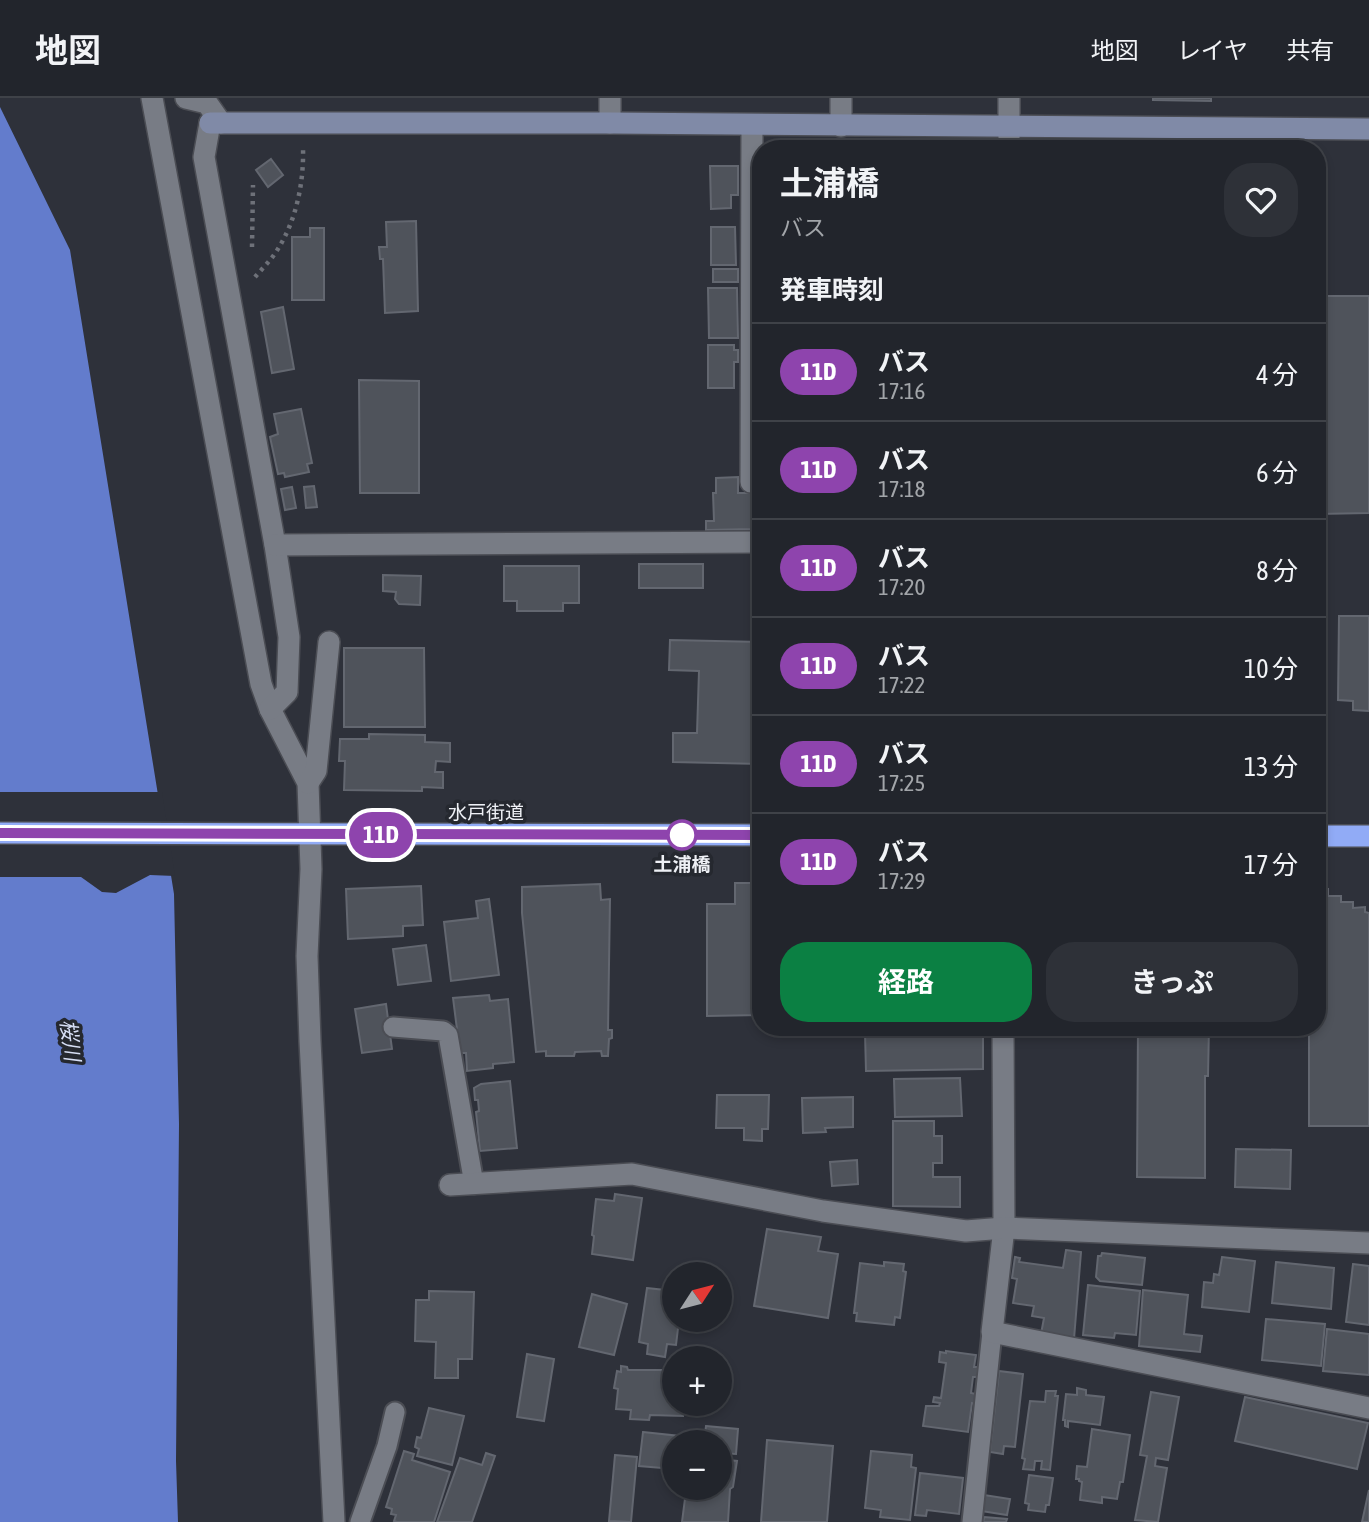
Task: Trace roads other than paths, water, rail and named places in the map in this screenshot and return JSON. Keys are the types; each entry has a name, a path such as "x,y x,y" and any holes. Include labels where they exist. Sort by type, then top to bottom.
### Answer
{"highway":[{"name":"水戸街道","path":"0,833 752,835"},
{"path":"1326,835 1369,836"}],"street":[{"path":"152,98 259,671 270,709 308,783 311,869 307,956 334,1522"},
{"path":"186,98 207,103 216,123 204,157 275,545 289,637 287,692 270,709"},
{"path":"610,123 611,98"},
{"path":"841,98 841,126"},
{"path":"1009,98 1009,140"},
{"path":"216,123 1369,129"},
{"path":"751,482 752,125"},
{"path":"275,545 752,542"},
{"path":"308,783 316,771 329,642"},
{"path":"1003,1036 1004,1228 992,1332 1369,1408"},
{"path":"450,1185 632,1174 836,1213 966,1231 1004,1228 1369,1244"}],"lane":[{"path":"393,1027 443,1031 449,1035 474,1184"},
{"path":"972,1522 992,1332"},
{"path":"360,1522 387,1446 395,1412"}],"water":[{"name":"桜川","path":"0,107 70,250 174,894 179,1124 176,1461 178,1522 0,1522"}],"place":[{"name":"土浦橋","path":"682,835"}]}
